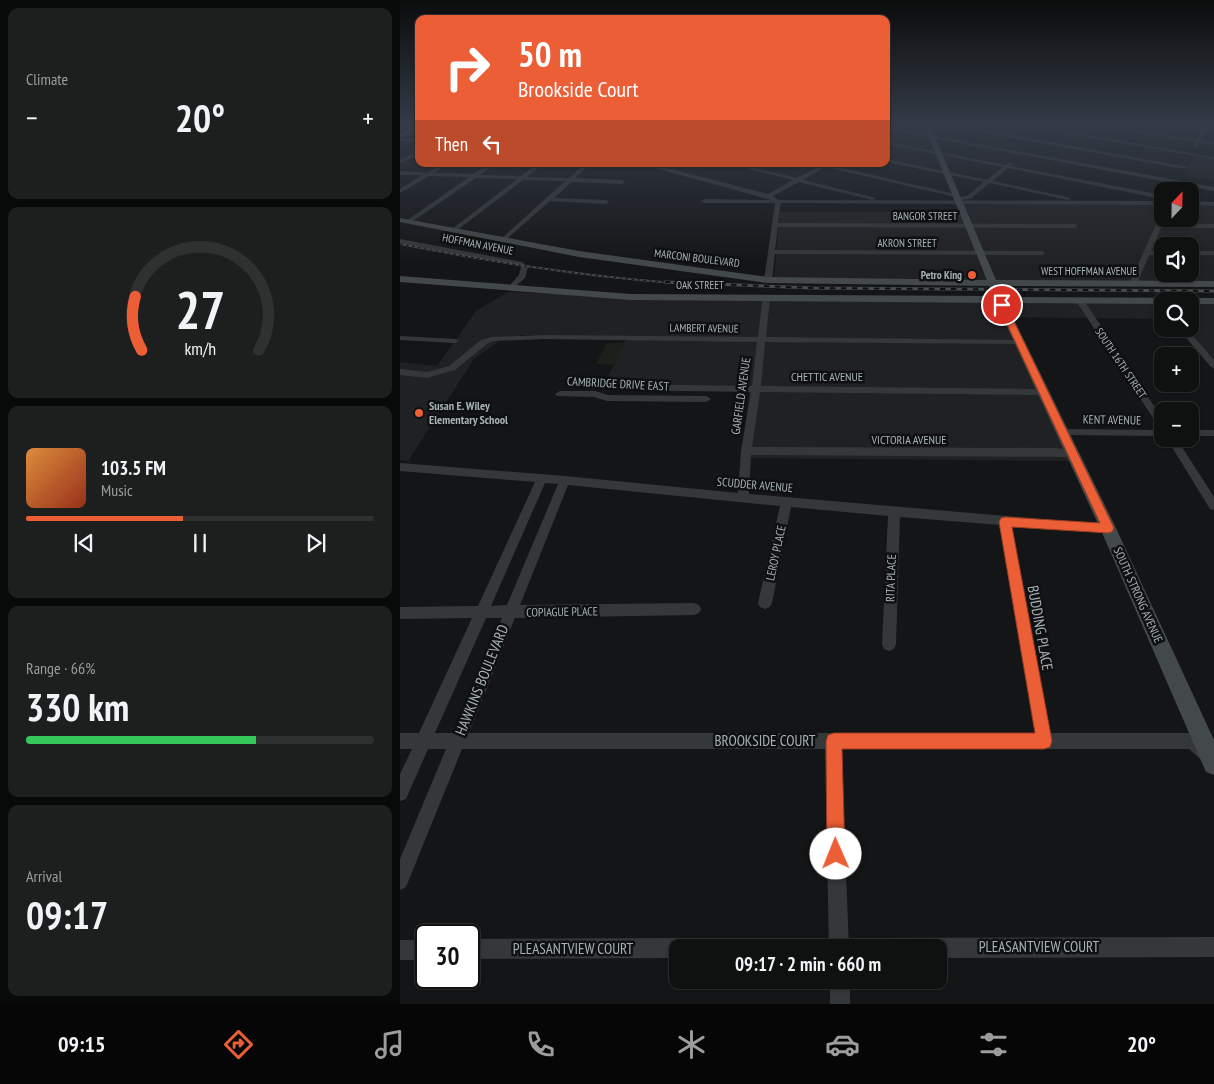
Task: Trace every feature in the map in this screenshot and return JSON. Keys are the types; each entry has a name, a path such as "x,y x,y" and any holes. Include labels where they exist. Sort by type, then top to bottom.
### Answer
{"street":[{"path":"400,191 435,170"},
{"path":"404,221 483,170"},
{"path":"454,230 532,170"},
{"path":"503,240 581,170"},
{"path":"669,170 769,196 778,202"},
{"path":"756,170 893,203"},
{"path":"769,196 815,170"},
{"path":"847,170 957,199 1154,203"},
{"path":"932,170 1073,199 1074,202"},
{"name":"SOUTH STRONG AVENUE","path":"946,170 1019,342 1108,528 1213,761"},
{"path":"704,200 893,203 968,198 1003,170"},
{"path":"1021,170 1154,195"},
{"path":"1113,170 1178,182 1184,170"},
{"path":"400,173 622,182"},
{"path":"1199,186 1214,188"},
{"path":"548,199 606,202"},
{"path":"768,280 778,202"},
{"path":"1199,203 1214,204"},
{"name":"MARCONI BOULEVARD","path":"404,221 608,259 768,280 997,292"},
{"name":"BANGOR STREET","path":"775,225 1075,226"},
{"path":"1199,226 1214,226"},
{"path":"1133,284 1159,228"},
{"name":"HOFFMAN AVENUE","path":"400,241 522,264 525,267 522,276 512,288"},
{"name":"AKRON STREET","path":"772,252 1042,253"},
{"path":"1146,253 1154,253"},
{"path":"1199,253 1214,253"},
{"name":"OAK STREET","path":"400,278 631,297 766,298 997,292"},
{"name":"WEST HOFFMAN AVENUE","path":"997,292 1133,284 1214,284"},
{"path":"997,292 1080,301 1154,303"},
{"name":"GARFIELD AVENUE","path":"743,498 746,451 756,389 766,298"},
{"name":"SOUTH 16TH STREET","path":"1080,301 1154,413"},
{"path":"1199,302 1214,301"},
{"path":"1190,337 1214,365"},
{"path":"400,338 455,341"},
{"name":"LAMBERT AVENUE","path":"400,372 427,375 445,371 452,368 492,338 1019,342"},
{"name":"CHETTIC AVENUE","path":"612,387 1042,392"},
{"name":"CAMBRIDGE DRIVE EAST","path":"560,394 595,394 607,398 706,399"},
{"name":"KENT AVENUE","path":"1062,432 1154,433"},
{"path":"1199,433 1214,433"},
{"path":"1177,447 1214,506"},
{"name":"VICTORIA AVENUE","path":"746,451 1056,452 1072,454"},
{"name":"SCUDDER AVENUE","path":"400,467 565,480 1005,522 1108,528"},
{"name":"HAWKINS BOULEVARD","path":"400,792 542,478"},
{"name":"HAWKINS BOULEVARD","path":"400,881 565,480"},
{"name":"LEROY PLACE","path":"765,604 786,502"},
{"name":"RITA PLACE","path":"889,644 894,512"},
{"name":"BUDDING PLACE","path":"1005,522 1044,741"},
{"name":"COPIAGUE PLACE","path":"400,613 694,609"},
{"name":"BROOKSIDE COURT","path":"400,741 1192,741 1213,761"},
{"path":"834,741 838,939"},
{"name":"PLEASANTVIEW COURT","path":"947,948 1214,946"},
{"name":"PLEASANTVIEW COURT","path":"480,949 669,948"},
{"path":"400,950 415,950"},
{"path":"840,989 840,1004"}],"shaded area":[{"path":"1187,170 1214,170 1214,180 1184,175"},
{"path":"954,200 1154,202 1154,228 1199,228 1199,203 1214,203 1214,283 827,280 774,277 780,212 958,212"},
{"path":"508,292 635,297 1154,301 1154,319 1003,317 1070,461 742,458 750,387 604,385 627,337 520,335 516,340 501,340 474,359 408,461 400,460 400,362 437,366 476,311"},
{"path":"1199,301 1214,301 1214,370 1199,353 1199,347 1194,347 1185,337 1199,337"},
{"path":"607,343 624,343 615,365 596,364"}],"railway":[{"path":"400,244 539,268 669,282"},
{"path":"665,282 669,282"},
{"path":"669,282 812,288 1214,291"},
{"path":"669,282 679,283"}],"place":[{"name":"Petro King","path":"972,275"},
{"name":"Susan E. Wiley Elementary School","path":"419,413"}],"route":[{"path":"836,854 834,741 1044,741 1005,522 1108,528 1002,305"}]}
